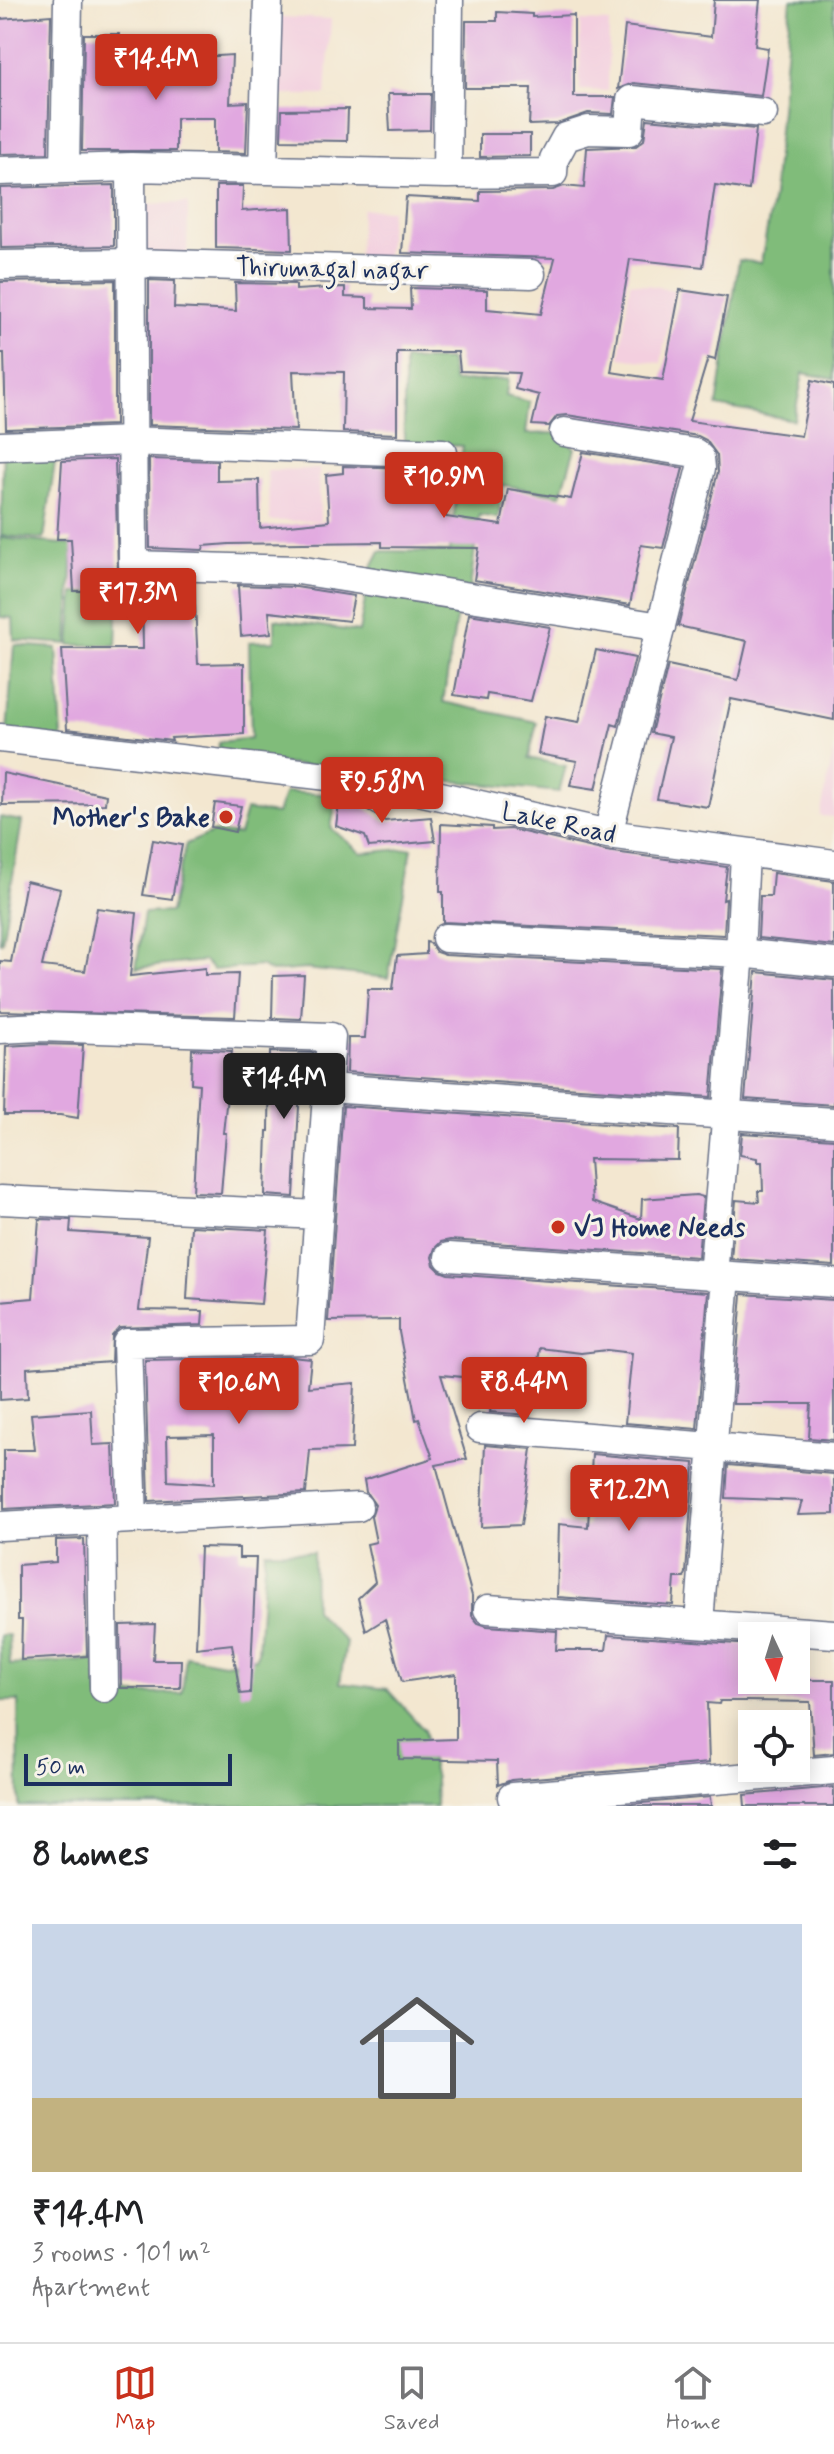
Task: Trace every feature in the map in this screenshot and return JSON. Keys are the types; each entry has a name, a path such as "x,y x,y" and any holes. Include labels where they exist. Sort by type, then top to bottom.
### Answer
{"street":[{"path":"65,169 68,0"},
{"path":"263,170 268,0"},
{"path":"447,174 449,0"},
{"path":"0,171 131,167 447,174 553,173 554,159 566,137 588,130 629,131 631,100 763,113"},
{"path":"131,167 133,565 298,570 661,627"},
{"name":"Thirumagal nagar","path":"0,265 132,263 531,274"},
{"path":"564,432 695,453 700,458 701,468 608,834"},
{"path":"0,446 131,441 443,453"},
{"name":"Lake Road","path":"0,738 379,782 608,834 834,864"},
{"path":"699,1623 713,1447 726,1115 745,854"},
{"path":"446,938 740,953 834,963"},
{"path":"0,1029 40,1027 331,1037 310,1340 127,1343 133,1519"},
{"path":"328,1088 834,1122"},
{"path":"0,1200 319,1215"},
{"path":"449,1257 834,1283"},
{"path":"480,1428 834,1457"},
{"path":"0,1526 358,1507"},
{"path":"102,1520 104,1688"},
{"path":"488,1609 834,1634"},
{"path":"512,1797 834,1770"}],"shaded area":[{"path":"280,17 331,19 326,95 275,95"},
{"path":"580,21 609,22 608,91 580,90"},
{"path":"188,203 187,260 139,257 138,204"},
{"path":"362,209 391,210 386,261 358,259"},
{"path":"630,282 674,290 661,363 620,358"},
{"path":"319,469 320,521 270,521 267,470"},
{"path":"834,750 834,817 820,816"}],"green space":[{"path":"791,0 834,0 834,379 803,373 794,420 717,406 739,260 761,263 773,196"},
{"path":"404,360 449,360 454,382 508,379 506,396 530,402 526,434 556,433 575,448 561,495 503,485 498,518 479,515 470,589 367,576 380,551 449,552 463,446 404,444"},
{"path":"57,448 44,539 1,536 3,450"},
{"path":"0,538 73,545 68,644 14,640 13,618 0,617"},
{"path":"367,589 458,607 443,702 537,722 529,758 566,766 559,792 218,757 219,742 251,738 249,642 275,641 275,619 359,632"},
{"path":"74,593 118,593 116,645 70,645"},
{"path":"14,645 57,648 62,739 7,732"},
{"path":"285,792 337,795 331,828 361,853 412,848 388,978 306,969 271,972 261,966 213,970 204,961 136,968 144,913 170,912 186,844 214,832 239,835 246,810 277,814"},
{"path":"0,817 22,821 2,942 0,942"},
{"path":"265,1551 313,1552 314,1610 346,1642 340,1683 387,1689 424,1730 435,1779 436,1806 19,1806 18,1701 0,1701 0,1635 9,1635 10,1665 95,1660 99,1695 182,1693 186,1656 224,1663 255,1658 258,1652"}],"building":[{"path":"714,0 760,0 755,46 768,48 761,96 633,83 618,89 625,26 711,37"},
{"path":"497,12 532,14 532,17 574,15 574,97 615,97 613,114 588,113 557,124 529,125 531,88 465,88 466,21 497,21"},
{"path":"51,15 48,153 0,154 0,19"},
{"path":"84,34 119,34 120,74 174,75 173,59 232,55 230,103 248,102 246,153 215,152 215,118 176,118 176,151 82,151"},
{"path":"388,94 431,94 430,130 390,131"},
{"path":"348,109 347,141 281,140 282,110"},
{"path":"647,119 756,129 749,190 715,185 703,267 630,259 611,372 663,380 680,290 727,297 715,360 708,358 689,421 801,436 812,380 834,385 834,720 731,699 708,807 657,799 671,737 651,733 668,665 738,680 747,641 678,626 718,472 717,455 706,440 698,436 567,415 557,416 549,426 532,425 539,395 515,389 519,373 460,371 458,352 397,352 397,434 343,432 344,372 293,371 296,430 149,425 149,280 175,281 174,308 236,311 235,283 294,284 296,290 345,287 345,297 367,298 367,308 411,309 410,288 487,290 487,309 541,314 555,258 402,253 406,197 480,201 480,191 553,190 564,186 584,188 587,148 636,146 644,140"},
{"path":"480,134 530,134 530,156 480,157"},
{"path":"114,185 114,246 1,248 0,188"},
{"path":"216,186 243,186 242,211 291,208 292,250 216,248"},
{"path":"115,280 115,425 6,429 4,353 0,353 0,282"},
{"path":"583,452 683,468 663,548 641,545 630,605 474,580 479,548 382,547 382,542 229,544 204,546 203,550 150,548 149,459 217,461 217,481 259,480 260,528 329,521 326,475 343,473 343,466 449,469 446,517 501,525 508,489 571,499"},
{"path":"115,459 118,573 132,582 194,584 198,664 244,663 244,734 171,738 172,741 67,729 62,649 143,649 142,590 74,591 71,539 57,539 62,461"},
{"path":"238,585 296,587 354,596 349,621 269,612 271,633 241,636"},
{"path":"469,614 550,627 531,701 487,694 486,700 454,695"},
{"path":"596,650 635,658 618,726 612,724 596,789 570,785 577,761 538,754 545,716 579,722"},
{"path":"3,773 106,795 105,804 2,805"},
{"path":"340,796 362,797 365,808 385,821 431,817 435,841 369,847 365,836 336,826"},
{"name":"Mother's Bake","path":"215,803 241,806 235,832 211,827"},
{"path":"441,824 510,829 606,851 727,867 723,900 726,899 724,935 443,922"},
{"path":"153,840 182,845 172,899 143,895"},
{"path":"773,873 834,881 834,946 758,938 760,896 771,896"},
{"path":"26,881 60,889 42,966 85,971 97,908 137,913 130,976 205,968 205,975 238,974 235,1017 0,1011 0,961 11,962"},
{"path":"426,942 436,952 445,955 722,969 711,1097 347,1072 348,1038 365,1038 368,989 393,989 397,956 426,954"},
{"path":"756,972 834,980 834,1105 745,1099"},
{"path":"304,975 301,1019 272,1018 273,976"},
{"path":"83,1045 78,1118 4,1115 6,1046"},
{"path":"192,1049 232,1051 223,1133 226,1133 221,1193 193,1192 199,1084 191,1083"},
{"path":"270,1052 313,1053 312,1070 301,1070 294,1197 265,1195"},
{"path":"343,1106 679,1129 678,1160 589,1159 592,1202 641,1219 642,1199 703,1197 698,1257 450,1240 441,1242 435,1248 432,1257 434,1265 448,1274 708,1292 697,1429 625,1423 632,1353 607,1350 581,1353 540,1348 530,1415 490,1412 495,1380 441,1375 467,1459 436,1465 472,1596 472,1616 478,1623 487,1626 557,1631 556,1650 606,1650 608,1635 738,1644 738,1694 810,1694 810,1680 834,1680 834,1753 814,1755 810,1702 720,1701 719,1704 707,1703 709,1763 511,1780 498,1785 497,1761 399,1759 399,1741 456,1739 456,1674 402,1682 385,1619 366,1631 358,1598 375,1582 367,1544 376,1542 371,1517 375,1505 366,1492 364,1480 433,1458 419,1419 416,1420 399,1320 328,1321"},
{"path":"742,1133 834,1139 834,1266 731,1259 736,1200 759,1202 758,1191 763,1191 762,1162 740,1155"},
{"path":"39,1219 71,1220 70,1232 148,1237 139,1310 203,1311 202,1325 119,1328 112,1336 111,1362 27,1368 28,1398 0,1400 0,1301 33,1298"},
{"path":"191,1226 268,1230 261,1304 187,1299"},
{"path":"742,1294 834,1300 834,1440 809,1438 811,1404 733,1404"},
{"path":"311,1359 308,1387 355,1383 352,1449 310,1450 306,1493 149,1501 145,1360","holes":["214,1435 214,1484 168,1481 167,1436"]},
{"path":"91,1410 93,1445 113,1444 115,1503 4,1509 4,1450 35,1450 31,1414"},
{"path":"485,1445 532,1449 521,1525 481,1527"},
{"path":"592,1454 694,1463 686,1573 684,1578 675,1578 673,1605 557,1597 559,1524 588,1527"},
{"path":"728,1465 834,1474 834,1514 798,1515 802,1501 726,1498"},
{"path":"84,1539 87,1656 21,1660 18,1565 56,1562 56,1540"},
{"path":"200,1547 239,1548 239,1558 256,1558 250,1693 240,1694 232,1644 196,1648"},
{"path":"155,1624 153,1660 181,1660 180,1688 121,1688 120,1625"},
{"path":"834,1787 834,1806 745,1806 744,1795"},
{"path":"710,1797 711,1806 608,1806"}],"place":[{"name":"Mother's Bake","path":"226,817"},
{"name":"VJ Home Needs","path":"558,1227"}]}
